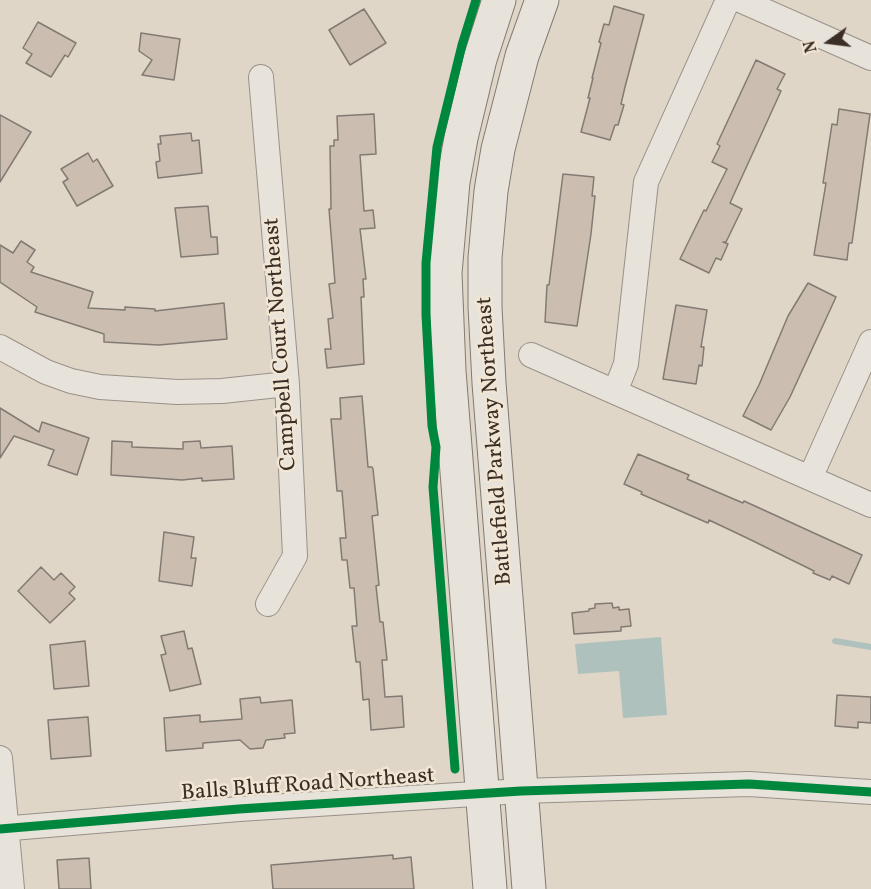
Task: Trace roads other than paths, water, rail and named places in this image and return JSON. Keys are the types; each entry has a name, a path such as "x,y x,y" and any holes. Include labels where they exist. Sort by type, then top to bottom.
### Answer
{"main road":[{"name":"Battlefield Parkway Northeast","path":"490,889 450,381 445,273 453,182 460,138 480,59 500,0"},
{"name":"Battlefield Parkway Northeast","path":"529,889 490,404 485,258 491,191 498,148 522,56 542,0"}],"street":[{"path":"615,392 626,364 646,182 728,0"},
{"path":"740,0 871,58"},
{"name":"Campbell Court Northeast","path":"261,77 287,384 296,556 268,604"},
{"path":"810,478 871,342"},
{"path":"0,347 46,372 71,381 100,387 177,392 222,391 287,384"},
{"path":"531,355 871,505"},
{"path":"0,758 4,829 12,889"},
{"name":"Balls Bluff Road Northeast","path":"4,829 250,808 521,791 749,784 871,792"}],"waterway":[{"path":"835,641 871,647"}]}
